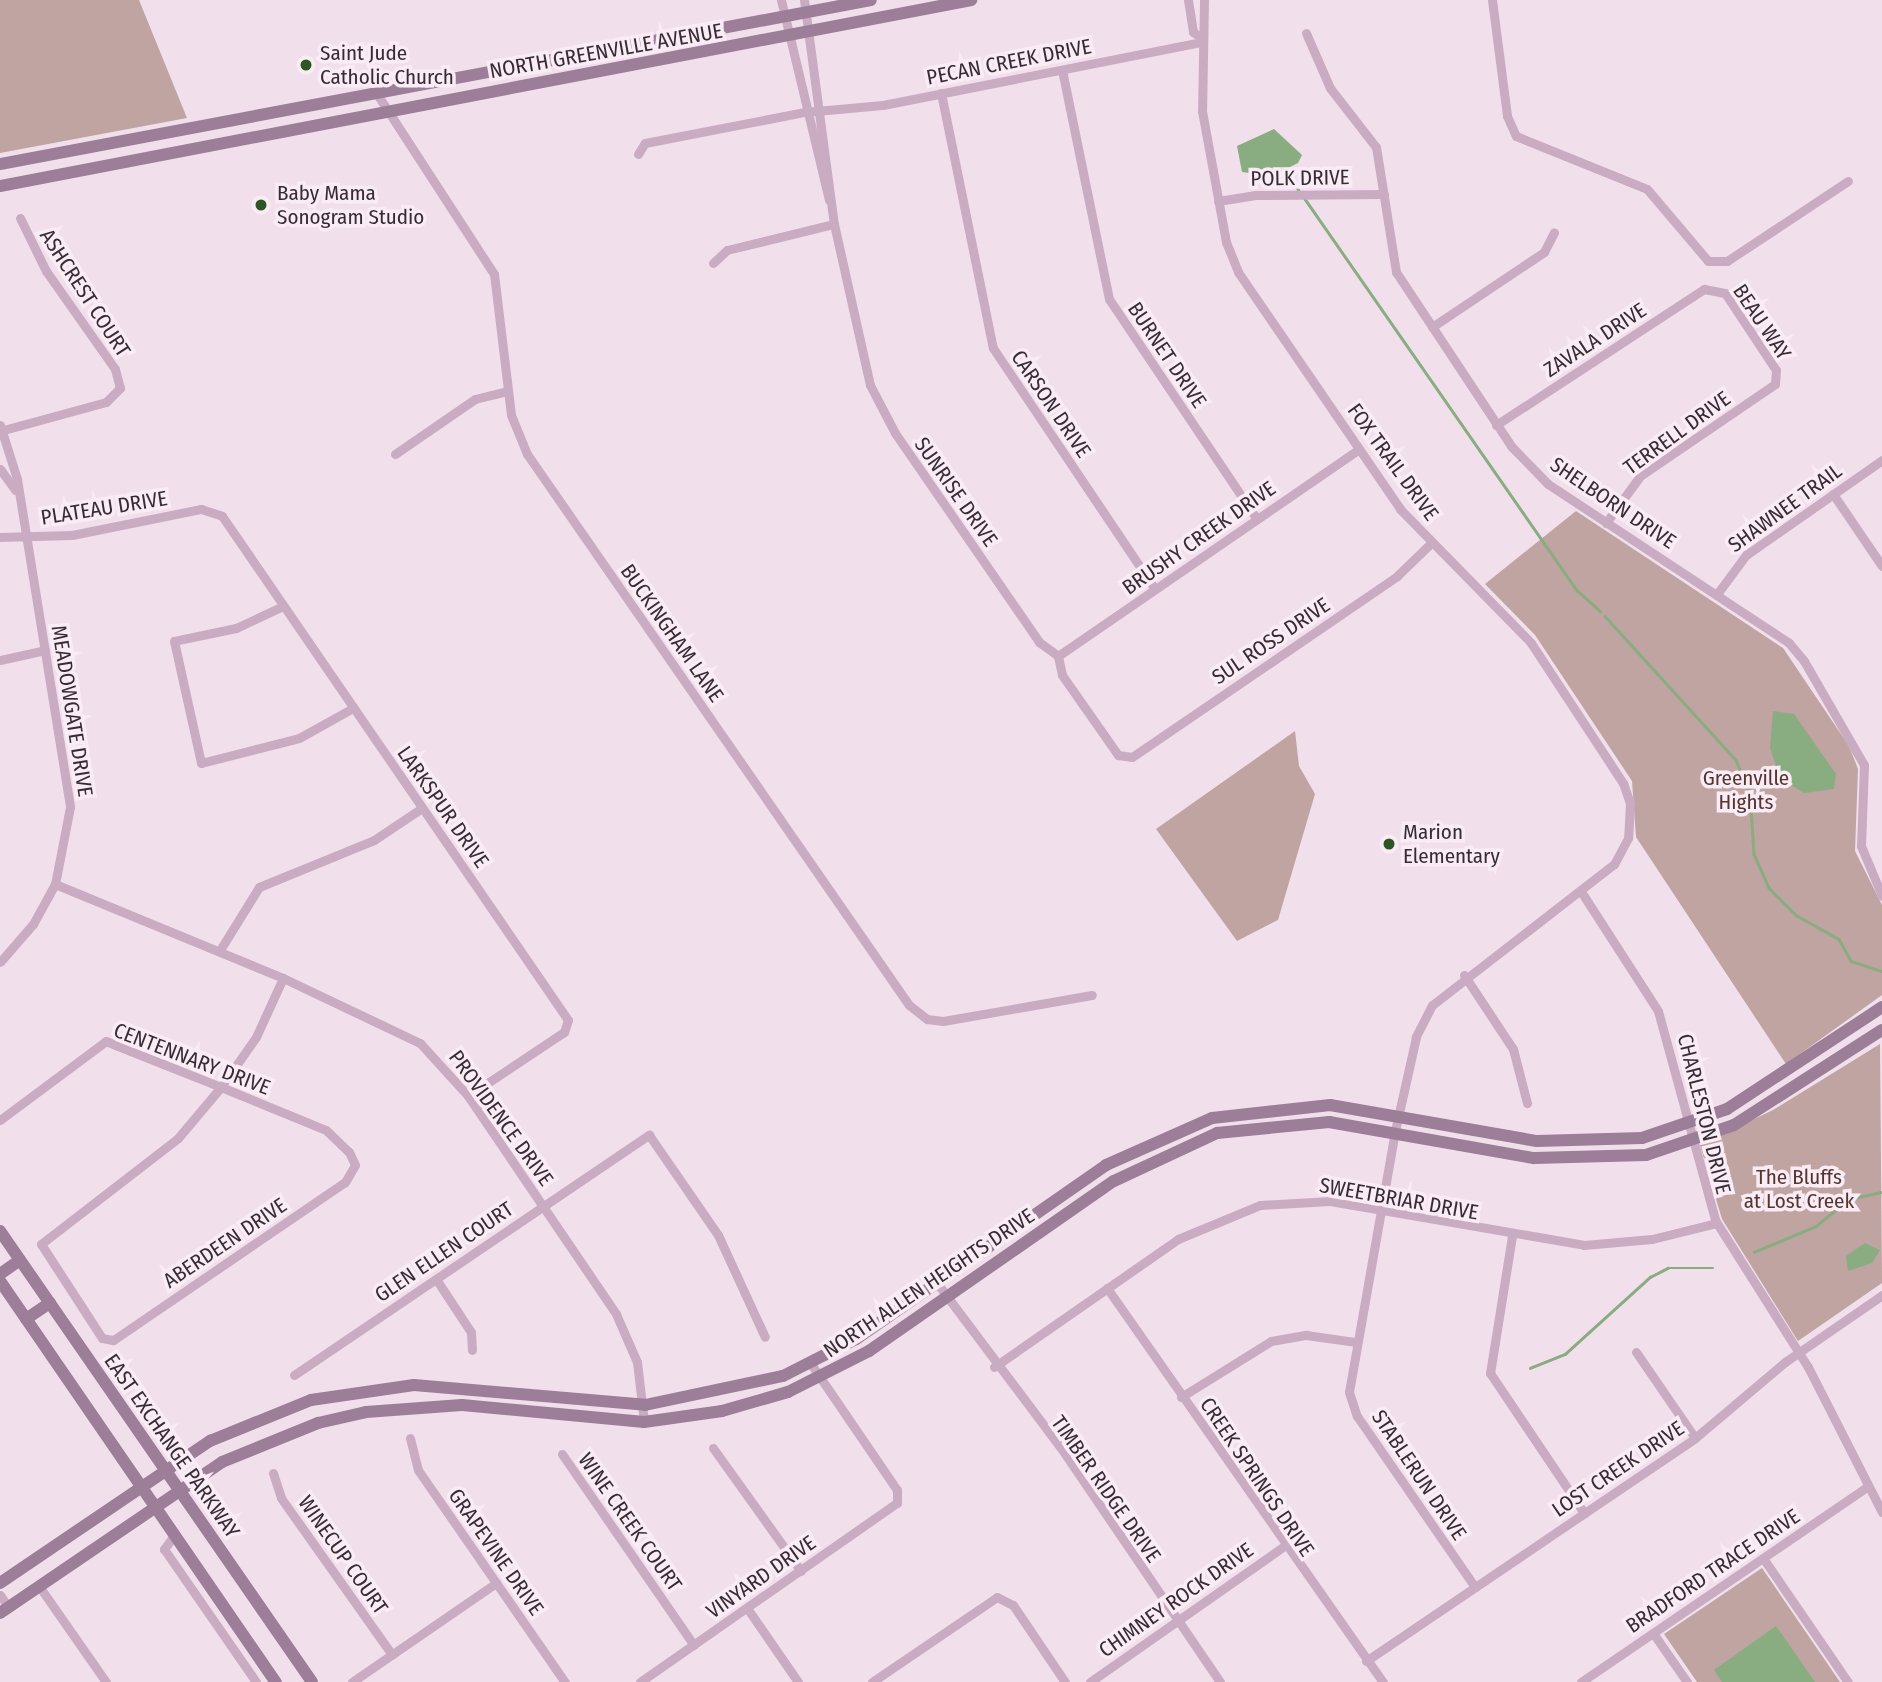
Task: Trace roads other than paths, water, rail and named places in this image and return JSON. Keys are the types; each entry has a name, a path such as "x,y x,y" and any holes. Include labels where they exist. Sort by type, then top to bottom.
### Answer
{"main road":[{"name":"NORTH GREENVILLE AVENUE","path":"0,164 377,94 626,44 784,17 804,7 871,0"},
{"name":"NORTH GREENVILLE AVENUE","path":"0,186 387,110 809,34 971,0"},
{"path":"626,44 632,64"},
{"name":"NORTH ALLEN HEIGHTS DRIVE","path":"0,1583 165,1469 260,1417 360,1389 463,1386 590,1405 645,1405 719,1395 811,1364 937,1283 1106,1165 1174,1130 1294,1104 1399,1115 1572,1143 1642,1138 1688,1125 1763,1089 1882,1007"},
{"name":"NORTH ALLEN HEIGHTS DRIVE","path":"4,1610 155,1505 269,1440 366,1412 462,1405 644,1422 722,1411 820,1378 947,1298 1114,1181 1181,1144 1295,1121 1395,1131 1570,1161 1646,1155 1691,1142 1770,1105 1882,1030"},
{"name":"EAST EXCHANGE PARKWAY","path":"0,1231 312,1682"},
{"path":"0,1274 20,1260"},
{"path":"0,1281 276,1682"},
{"path":"26,1319 50,1303"}],"street":[{"name":"SUNRISE DRIVE","path":"781,0 804,112 832,208"},
{"name":"FOX TRAIL DRIVE","path":"1188,0 1193,32 1202,40"},
{"name":"FOX TRAIL DRIVE","path":"1204,0 1208,24 1202,40 1202,111 1218,201 1238,272 1359,449 1431,543 1531,643 1623,783 1628,838 1614,864 1582,893"},
{"path":"1492,0 1507,116 1516,136 1647,189 1708,261 1727,261 1848,181"},
{"name":"SUNRISE DRIVE","path":"804,7 821,108 834,224 858,351 882,412 1039,642 1058,656 1062,675 1125,758"},
{"name":"SHELBORN DRIVE","path":"1306,33 1331,88 1377,147 1396,272 1496,425 1548,484 1789,643 1855,741 1864,765 1861,846 1882,896"},
{"name":"PECAN CREEK DRIVE","path":"638,154 645,144 821,108 941,93 1202,40"},
{"name":"BURNET DRIVE","path":"1062,70 1110,299 1257,519"},
{"name":"CARSON DRIVE","path":"941,93 993,348 1155,589"},
{"name":"BUCKINGHAM LANE","path":"377,94 494,274 508,391 527,454 909,1004 927,1019 943,1021 1092,995"},
{"name":"POLK DRIVE","path":"1218,201 1280,194 1384,194"},
{"name":"ASHCREST COURT","path":"1,428 106,402 120,388 115,369 46,271 20,218"},
{"path":"713,263 727,250 834,224"},
{"path":"1432,327 1544,252 1554,232"},
{"name":"BEAU WAY","path":"1714,287 1725,293 1777,380"},
{"name":"ZAVALA DRIVE","path":"1496,425 1714,287"},
{"name":"TERRELL DRIVE","path":"1606,523 1640,476 1777,380"},
{"path":"395,454 475,399 508,391"},
{"name":"MEADOWGATE DRIVE","path":"0,962 33,924 55,884 68,833 69,781 1,428"},
{"name":"BRUSHY CREEK DRIVE","path":"1058,656 1359,449"},
{"name":"SHAWNEE TRAIL","path":"1717,594 1746,555 1882,460"},
{"name":"MEADOWGATE DRIVE","path":"0,469 15,490"},
{"path":"1833,494 1882,566"},
{"name":"PLATEAU DRIVE","path":"0,537 72,535 213,510"},
{"name":"LARKSPUR DRIVE","path":"213,510 353,708 568,1023 468,1096"},
{"name":"SUL ROSS DRIVE","path":"1125,758 1396,576 1431,543"},
{"path":"283,607 236,628 174,641 201,763 299,738 353,708"},
{"path":"0,660 45,650"},
{"path":"220,950 259,887 366,844 422,808"},
{"name":"PROVIDENCE DRIVE","path":"55,884 220,950 420,1043 468,1096 621,1324 645,1405 644,1422"},
{"path":"1381,1211 1395,1131 1422,1021 1464,975 1582,893"},
{"name":"CHARLESTON DRIVE","path":"1582,893 1658,1011 1691,1142 1716,1223 1798,1353 1865,1488 1882,1513"},
{"path":"1464,975 1513,1049 1527,1103"},
{"path":"220,1087 256,1037 283,978"},
{"name":"CENTENNARY DRIVE","path":"0,1120 106,1041 326,1130 355,1165"},
{"name":"ABERDEEN DRIVE","path":"220,1087 178,1138 40,1247 107,1341 345,1182 355,1165"},
{"name":"GLEN ELLEN COURT","path":"294,1375 649,1135 718,1235 765,1337"},
{"name":"SWEETBRIAR DRIVE","path":"994,1367 1178,1239 1230,1213 1296,1201 1381,1211 1512,1236 1619,1244 1716,1223"},
{"name":"STABLERUN DRIVE","path":"1381,1211 1355,1342 1349,1392 1357,1416 1475,1587"},
{"path":"1512,1236 1489,1346 1490,1373 1584,1513"},
{"path":"436,1279 471,1332 472,1350"},
{"name":"TIMBER RIDGE DRIVE","path":"937,1283 994,1367 1061,1448 1220,1682"},
{"name":"CREEK SPRINGS DRIVE","path":"1107,1289 1283,1546 1383,1682"},
{"name":"LOST CREEK DRIVE","path":"1366,1661 1695,1438 1798,1353 1882,1295"},
{"path":"1181,1397 1271,1341 1306,1335 1355,1342"},
{"path":"1636,1352 1695,1438"},
{"path":"811,1364 820,1378"},
{"name":"VINYARD DRIVE","path":"640,1682 801,1571 898,1499 820,1378"},
{"name":"GRAPEVINE DRIVE","path":"410,1438 418,1470 565,1682"},
{"path":"713,1448 801,1571"},
{"name":"WINE CREEK COURT","path":"562,1454 694,1644"},
{"name":"WINECUP COURT","path":"273,1473 281,1498 392,1655"},
{"name":"BRADFORD TRACE DRIVE","path":"1581,1682 1865,1488"},
{"path":"175,1534 164,1549 256,1682"},
{"name":"CHIMNEY ROCK DRIVE","path":"1090,1682 1283,1546"},
{"path":"1763,1558 1848,1682"},
{"path":"352,1682 496,1583"},
{"path":"39,1586 106,1682"},
{"path":"0,1595 4,1610"},
{"path":"872,1682 991,1599 1003,1598 1065,1682"},
{"path":"747,1608 798,1682"},
{"path":"1654,1633 1687,1682"}],"waterway":[{"path":"1287,170 1299,191"},
{"path":"1303,196 1578,591 1600,611"},
{"path":"1605,616 1736,760 1750,793 1754,854 1769,888 1796,915 1839,939 1851,961 1882,971"},
{"path":"1754,1252 1816,1226 1849,1199 1882,1192"},
{"path":"1530,1368 1565,1354 1650,1277 1668,1268 1713,1268"}],"place":[{"name":"Saint Jude Catholic Church","path":"306,65"},
{"name":"Baby Mama Sonogram Studio","path":"261,205"},
{"name":"Marion Elementary","path":"1389,844"}],"park label":[{"name":"Greenville Hights","path":"1746,790"},
{"name":"The Bluffs at Lost Creek","path":"1799,1189"}]}
